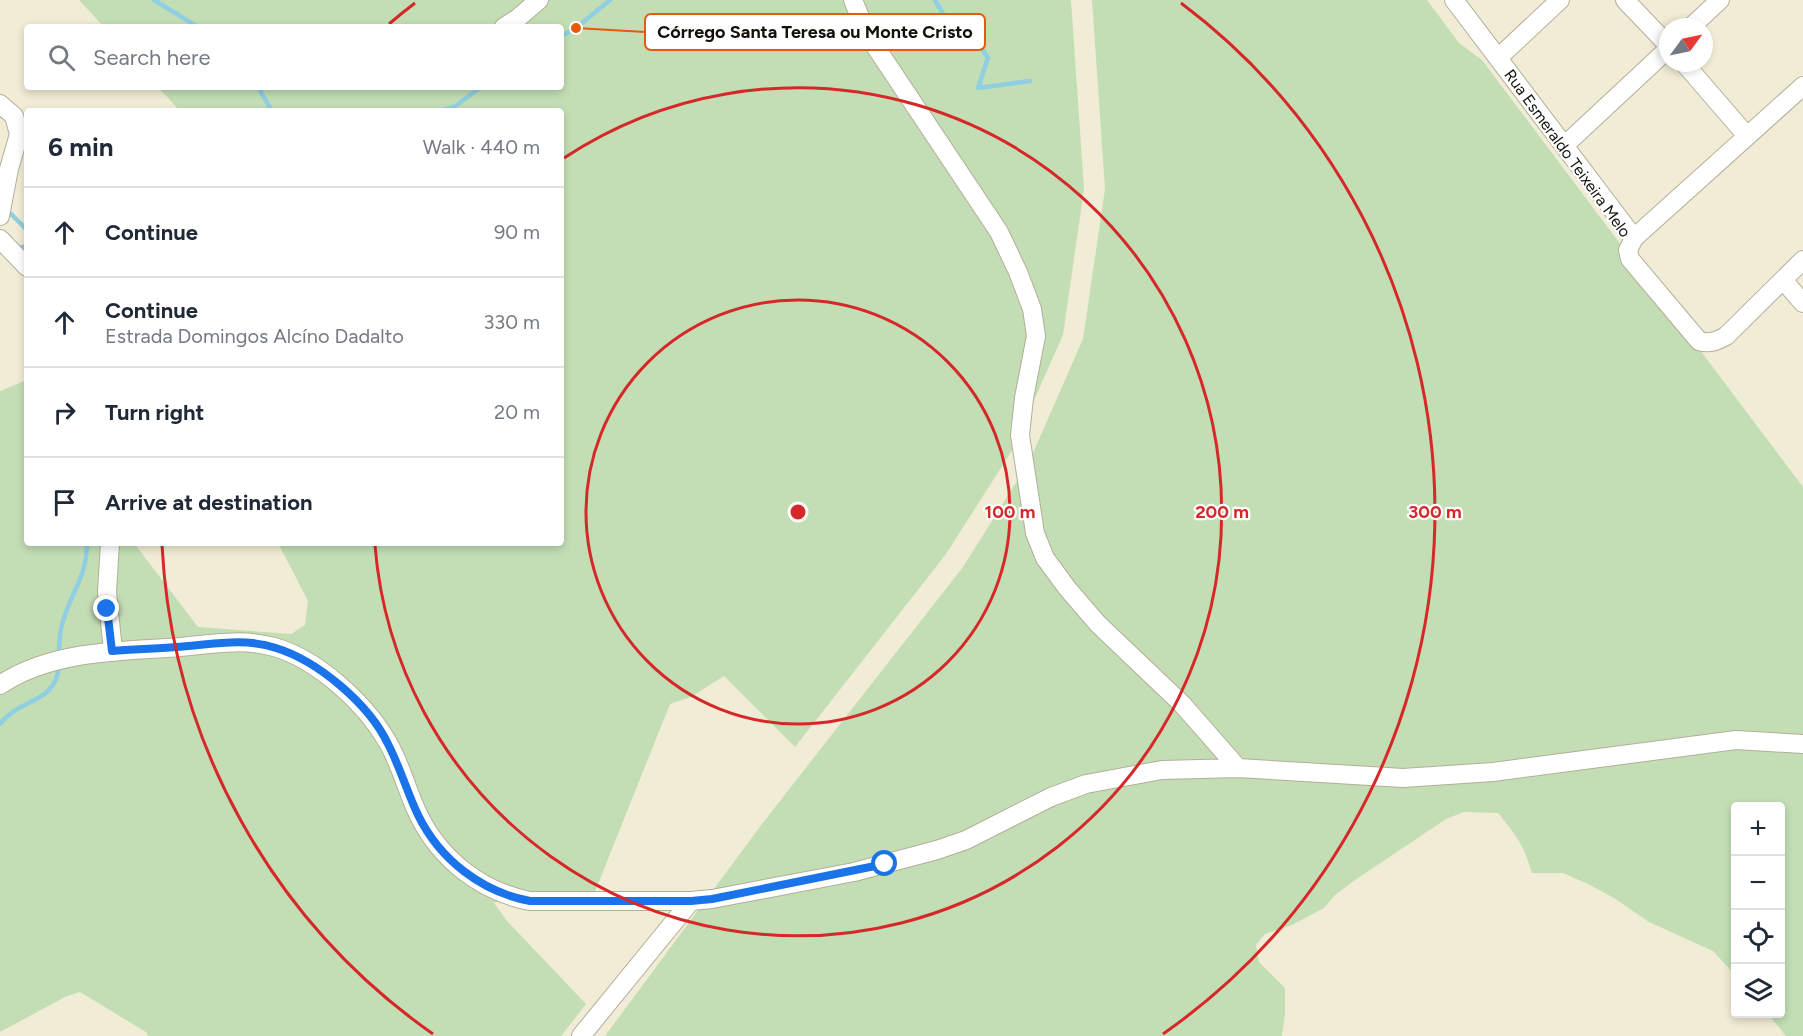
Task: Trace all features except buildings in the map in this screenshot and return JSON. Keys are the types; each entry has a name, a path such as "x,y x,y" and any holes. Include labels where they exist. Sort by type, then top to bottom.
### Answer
{"street":[{"path":"509,24 538,0"},
{"path":"854,0 867,34 999,232 1032,309 1036,336 1024,398 1020,435 1035,533 1045,558 1066,588 1098,624 1182,704 1238,768"},
{"name":"Rua Esmeraldo Teixeira Melo","path":"1454,0 1634,238 1628,250 1630,259 1699,341 1706,343 1726,336 1783,280"},
{"path":"1498,58 1560,0"},
{"path":"1625,0 1659,37"},
{"path":"1701,18 1720,0"},
{"path":"1565,145 1659,56"},
{"path":"1692,72 1747,135"},
{"path":"1634,238 1803,86"},
{"path":"0,104 14,116 19,134 0,216"},
{"path":"0,239 24,264"},
{"path":"1803,260 1783,280 1803,303"},
{"path":"110,546 107,592 112,651"},
{"path":"0,685 21,674 54,662 112,651 226,643 253,643 275,647 303,660 329,677 373,720 388,743 419,818 444,852 464,872 492,890 530,901 691,901 854,872 966,840 1051,797 1086,784 1162,770 1238,768 1403,778 1493,772 1736,740 1803,744"},
{"path":"581,1036 691,901"}],"green space":[{"path":"79,0 1071,0 1084,189 1063,335 1011,452 946,554 795,747 724,676 691,697 670,704 594,894 503,899 494,903 507,921 586,1004 561,1036 148,1036 146,1032 80,992 67,996 0,1032 0,391 24,381 24,546 136,546 198,627 291,634 305,625 308,601 280,546 564,546 564,108 177,108 161,90 564,90 564,24 101,24"},
{"path":"1092,0 1427,0 1459,43 1482,60 1803,487 1803,1036 1786,1036 1771,1018 1785,1018 1785,802 1731,802 1731,971 1713,951 1649,922 1614,898 1586,883 1563,873 1532,873 1519,841 1498,813 1464,812 1446,819 1355,880 1335,895 1324,908 1292,925 1265,934 1256,945 1259,962 1285,988 1282,1036 605,1036 765,820 963,567 1029,462 1083,339 1105,189"}],"waterway":[{"path":"154,0 193,24"},
{"path":"564,34 576,28 610,0"},
{"path":"935,0 949,24 980,46 988,58 978,88 1030,81"},
{"path":"260,90 270,108"},
{"path":"450,108 477,90"},
{"path":"7,210 24,227"},
{"path":"16,250 24,246"},
{"path":"59,654 62,625 85,565 87,546"},
{"path":"0,724 17,709 44,694 56,678 59,666"}],"place":[{"name":"Córrego Santa Teresa ou Monte Cristo","path":"576,28"}],"route":[{"path":"107,609 112,651 253,643 275,647 303,660 329,677 373,720 388,743 419,818 444,852 477,882 510,897 530,901 691,901 854,872 885,864"}]}
